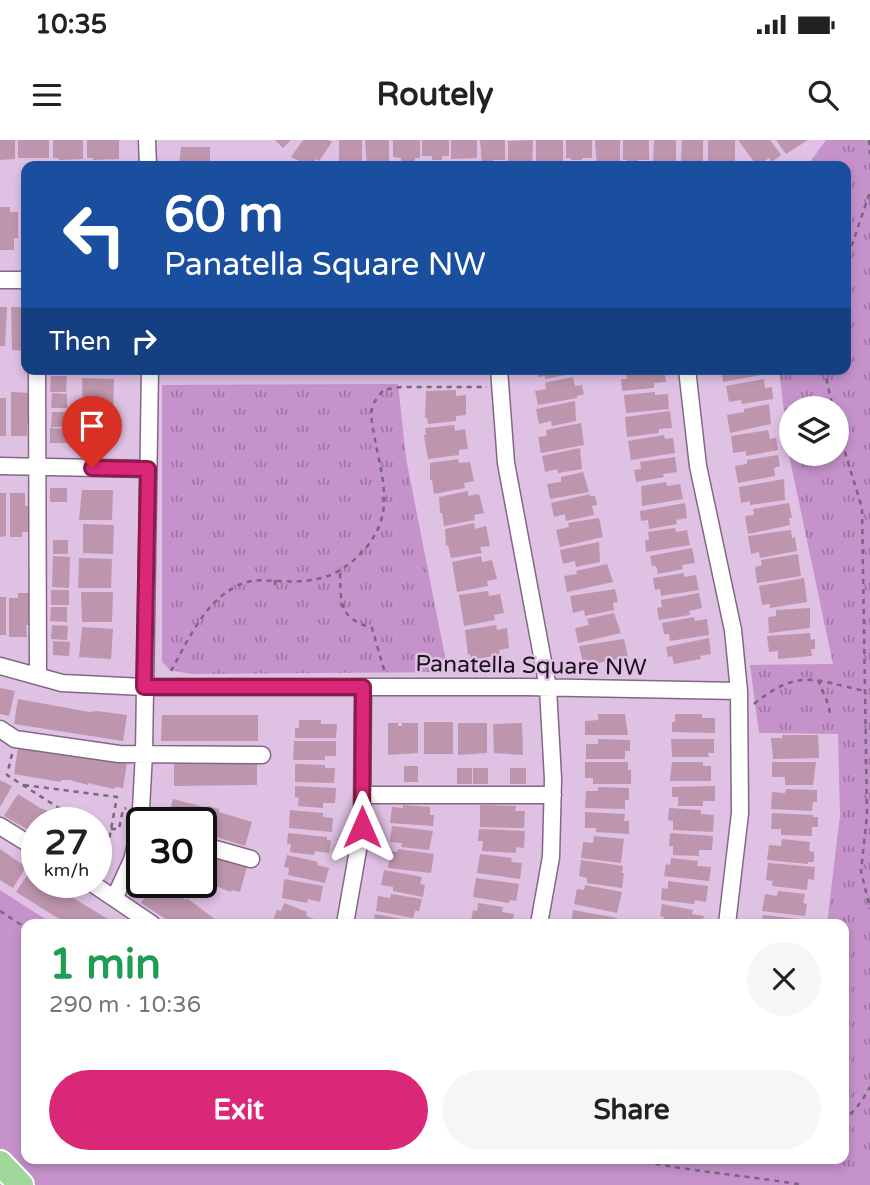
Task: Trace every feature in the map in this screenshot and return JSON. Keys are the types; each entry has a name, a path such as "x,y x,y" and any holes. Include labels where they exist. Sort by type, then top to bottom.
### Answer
{"highway":[{"path":"0,1163 21,1185"}],"street":[{"path":"147,140 148,161"},
{"path":"0,280 21,280"},
{"path":"37,375 38,676"},
{"path":"142,807 150,375"},
{"path":"499,375 506,463 548,688 553,795 551,857 540,919"},
{"path":"688,375 698,466 733,630 739,691 740,813 728,919"},
{"path":"0,466 148,469"},
{"name":"Panatella Square NW","path":"0,666 62,683 144,687 739,691"},
{"path":"346,919 362,827 363,687"},
{"path":"0,729 15,739 119,754 262,755"},
{"path":"363,795 553,795"},
{"path":"0,826 21,839"},
{"path":"217,849 251,859"},
{"path":"115,897 126,873"},
{"path":"112,895 145,919"}],"path":[{"path":"869,140 870,154"},
{"path":"851,247 870,192"},
{"path":"825,375 830,396"},
{"path":"171,671 199,622 219,598 235,587 254,579 321,580 340,571 363,550 377,531 384,514 384,492 372,406 383,390 401,387 499,388"},
{"path":"849,466 862,509 867,815 861,872 870,909"},
{"path":"340,571 340,602 348,616 360,625 372,628 386,673"},
{"path":"275,580 275,589"},
{"path":"751,706 765,694 798,679 818,680 865,691"},
{"path":"818,680 829,706 830,717"},
{"path":"12,752 7,775 58,807"},
{"path":"24,785 117,797 112,824"},
{"path":"112,829 119,829 123,809 126,808"},
{"path":"0,911 21,925"},
{"path":"849,1116 870,1087"},
{"path":"652,1164 803,1185"}],"green space":[{"path":"826,140 870,140 870,1171 830,1164 849,1164 849,919 828,919 840,815 838,734 759,733 750,665 833,664 791,466 849,466 849,396 782,396 780,375 851,375 851,161 811,161"},
{"path":"398,384 406,458 448,672 191,674 170,670 162,662 162,385"},
{"path":"0,890 45,919 21,919 21,1164 833,1164 870,1171 870,1185 0,1185"}],"building":[{"path":"0,140 15,140 15,159 0,160"},
{"path":"18,140 49,140 49,158 18,158"},
{"path":"53,140 83,140 83,159 53,158"},
{"path":"87,140 119,140 119,159 87,158"},
{"path":"275,140 291,140 283,148"},
{"path":"303,140 332,142 319,161 299,161 291,157"},
{"path":"339,140 362,140 362,161 339,161"},
{"path":"365,140 389,140 389,161 367,161"},
{"path":"393,140 420,140 420,158 415,158 415,161 401,161 401,158 393,157"},
{"path":"422,140 449,140 449,156 442,156 442,160 432,160 432,156 422,156"},
{"path":"451,140 477,140 477,158 451,159"},
{"path":"480,140 505,140 505,160 482,161"},
{"path":"533,140 532,161 508,161 508,141"},
{"path":"536,140 563,140 563,161 536,161"},
{"path":"566,140 592,140 592,158 566,158"},
{"path":"595,140 620,140 620,161 597,161"},
{"path":"623,140 649,140 649,160 623,160"},
{"path":"654,140 676,140 676,161 653,161"},
{"path":"682,140 703,140 703,161 681,161"},
{"path":"708,140 735,140 735,161 708,161"},
{"path":"738,140 770,140 781,155 773,161 769,158 753,161"},
{"path":"776,140 808,140 786,154"},
{"path":"181,147 210,147 210,161 180,161"},
{"path":"0,207 10,207 10,212 18,212 18,238 14,238 14,250 0,250"},
{"path":"0,307 7,307 5,346 0,346"},
{"path":"11,307 21,307 21,351 12,350"},
{"path":"538,375 566,375 545,379 545,376"},
{"path":"626,375 665,375 666,382 654,383 654,388 622,391 621,379 627,379"},
{"path":"722,375 762,375 723,382"},
{"path":"51,376 67,376 66,392 50,392"},
{"path":"573,377 575,386 582,385 584,394 577,398 538,405 535,391 546,389 545,383"},
{"path":"82,378 114,379 113,408 83,408"},
{"path":"764,379 765,388 772,387 773,399 742,404 741,400 729,402 726,386"},
{"path":"456,390 456,396 466,395 466,415 456,416 456,421 428,424 425,418 426,391"},
{"path":"11,392 30,393 30,424 27,424 27,436 11,436"},
{"path":"655,392 655,395 668,394 669,409 626,413 624,395"},
{"path":"52,393 67,394 67,408 51,408"},
{"path":"0,398 6,398 6,436 0,436"},
{"path":"575,401 576,421 552,426 551,421 539,424 536,409"},
{"path":"769,404 771,424 730,433 727,415"},
{"path":"670,411 672,428 659,429 659,433 627,437 625,417"},
{"path":"52,412 67,412 67,427 51,427"},
{"path":"82,414 112,414 110,433 113,433 113,444 81,443"},
{"path":"581,423 584,445 541,453 538,437 547,436 546,430"},
{"path":"454,425 455,431 465,429 468,449 459,450 459,455 428,459 425,428"},
{"path":"50,428 67,429 67,443 50,443"},
{"path":"768,430 770,439 776,438 778,450 746,456 746,451 733,453 731,436"},
{"path":"664,435 665,439 673,438 675,453 631,460 628,441"},
{"path":"580,448 582,469 545,472 542,456"},
{"path":"778,455 780,466 774,468 775,476 738,483 735,466 747,464 747,460"},
{"path":"675,457 677,472 636,482 634,470 641,469 640,462"},
{"path":"458,459 459,463 470,462 474,481 464,483 465,488 434,494 430,480 430,463"},
{"path":"583,472 589,492 550,499 547,484 561,482 561,477"},
{"path":"784,479 785,500 750,505 750,501 741,503 739,487"},
{"path":"666,482 667,486 680,484 683,499 642,506 641,486"},
{"path":"50,488 67,488 67,502 50,502"},
{"path":"82,490 113,490 112,520 79,520"},
{"path":"468,491 468,496 479,494 484,513 474,515 475,520 444,526 439,497"},
{"path":"0,493 6,493 6,536 0,537"},
{"path":"10,493 25,493 25,506 30,506 30,532 22,532 22,537 10,537"},
{"path":"590,494 595,496 597,505 592,506 594,515 566,521 565,514 554,517 551,503"},
{"path":"685,503 687,518 676,520 677,524 649,529 648,520 641,521 640,511"},
{"path":"789,503 792,518 789,518 790,525 748,534 745,516 754,515 753,509"},
{"path":"599,518 603,537 560,547 556,530 569,527 568,523"},
{"path":"474,523 475,529 486,526 490,546 480,547 482,553 451,558 448,545 446,546 445,529"},
{"path":"83,524 114,525 113,554 83,553"},
{"path":"675,528 676,532 687,530 690,545 646,552 645,540 649,540 648,532"},
{"path":"791,530 797,551 760,558 759,552 751,554 748,536"},
{"path":"53,540 68,540 68,554 53,554"},
{"path":"599,542 600,562 576,567 575,561 563,564 560,550"},
{"path":"692,548 695,563 682,565 683,569 658,574 656,566 652,566 650,556"},
{"path":"798,554 801,576 757,583 755,567 762,565 761,560"},
{"path":"53,556 70,557 69,588 52,587"},
{"path":"481,556 482,562 492,560 497,579 487,581 488,586 457,592 452,562"},
{"path":"79,558 112,559 111,588 78,588"},
{"path":"607,564 613,582 567,592 564,576"},
{"path":"684,573 684,577 696,575 699,590 661,596 660,589 655,590 653,578"},
{"path":"804,578 807,602 770,608 770,604 762,605 759,586"},
{"path":"615,589 618,602 613,603 614,610 585,616 584,610 573,613 570,596"},
{"path":"51,590 69,590 69,605 51,605"},
{"path":"488,591 489,596 500,594 504,613 494,615 495,620 464,626 459,595"},
{"path":"81,592 113,592 112,622 82,622"},
{"path":"18,593 31,593 31,625 26,625 27,637 9,637 9,598 18,598"},
{"path":"699,593 702,608 689,611 690,615 659,620 657,608 662,607 661,600"},
{"path":"0,597 6,597 6,635 0,635"},
{"path":"51,607 67,607 67,622 50,621"},
{"path":"810,608 810,628 769,633 768,617 776,616 776,610"},
{"path":"614,613 621,633 578,643 575,628 589,625 587,619"},
{"path":"694,617 695,621 707,619 709,635 670,641 669,634 664,634 662,623"},
{"path":"52,625 68,626 67,640 51,639"},
{"path":"496,625 497,630 507,628 509,648 499,650 500,655 471,660 465,630"},
{"path":"82,627 113,629 111,659 79,657"},
{"path":"810,633 811,640 815,639 815,649 811,649 812,656 778,659 778,651 769,652 767,636"},
{"path":"709,638 711,654 700,656 701,659 674,664 672,656 668,657 666,647"},
{"path":"624,639 628,657 593,664 593,660 583,662 579,646"},
{"path":"53,641 70,642 69,656 53,655"},
{"path":"0,688 15,691 9,716 0,714"},
{"path":"18,699 89,712 127,715 123,741 14,724"},
{"path":"598,714 625,714 628,735 585,735 585,721 598,720"},
{"path":"675,714 702,714 702,718 715,718 715,733 672,732"},
{"path":"162,715 258,715 258,741 161,741"},
{"path":"299,720 321,720 321,724 337,724 336,738 295,738 295,728 299,728"},
{"path":"424,722 453,722 453,754 424,754"},
{"path":"388,723 402,726 402,723 418,723 418,753 388,755"},
{"path":"458,723 487,723 487,753 458,755"},
{"path":"522,723 523,755 494,753 493,724"},
{"path":"782,735 818,735 819,758 773,759 771,738 782,738"},
{"path":"598,739 630,740 630,751 625,751 625,759 586,759 586,744 598,744"},
{"path":"671,739 714,739 714,753 708,753 709,757 672,757"},
{"path":"294,741 336,741 336,756 325,756 325,760 293,760"},
{"path":"18,748 127,763 123,788 114,789 70,780 61,782 14,774"},
{"path":"174,760 257,760 257,785 174,786"},
{"path":"585,762 628,762 631,784 593,784 593,778 585,778"},
{"path":"672,762 703,762 703,766 711,766 711,781 670,781"},
{"path":"772,762 816,762 813,785 785,785 785,777 772,777"},
{"path":"295,764 335,768 334,783 295,782"},
{"path":"404,766 418,766 418,782 404,782"},
{"path":"457,768 472,768 472,784 457,784"},
{"path":"473,768 488,768 488,784 473,784"},
{"path":"510,768 526,768 526,784 510,784"},
{"path":"0,780 12,786 0,807"},
{"path":"295,786 336,788 335,803 323,803 323,808 298,806 299,798 295,797"},
{"path":"715,786 715,801 703,801 703,806 678,806 678,797 672,797 672,787"},
{"path":"598,787 629,788 629,800 625,800 625,809 585,808 586,791 598,791"},
{"path":"786,789 817,790 817,802 813,802 812,811 771,809 772,792 785,793"},
{"path":"18,794 38,807 21,807 21,826 4,816"},
{"path":"173,799 204,807 171,807"},
{"path":"403,805 430,807 430,815 434,815 433,826 390,823 392,807 403,808"},
{"path":"480,805 516,806 515,811 525,811 524,828 480,827"},
{"path":"217,808 219,812 252,822 245,846 217,837"},
{"path":"669,808 701,810 701,814 714,815 713,832 673,830 673,821 668,820"},
{"path":"290,810 323,813 323,817 333,818 332,832 289,828"},
{"path":"585,812 625,814 624,821 629,821 629,834 596,832 596,828 585,828"},
{"path":"772,813 813,815 818,817 818,827 812,827 812,836 781,835 781,829 771,829"},
{"path":"392,826 433,831 429,850 401,847 402,843 390,842"},
{"path":"479,829 525,831 524,848 516,847 516,853 482,851 483,841 478,841"},
{"path":"288,833 327,837 327,840 331,840 329,853 315,851 314,855 290,852 291,844 287,844"},
{"path":"670,833 713,836 712,850 699,850 699,856 673,855 673,846 669,846"},
{"path":"594,836 624,839 621,863 581,858 583,842 593,843"},
{"path":"782,839 810,842 809,851 814,852 814,862 808,864 767,860 769,845 781,846"},
{"path":"0,849 21,864 21,875 13,888 0,880"},
{"path":"398,849 434,854 431,873 388,868 390,851 397,852"},
{"path":"480,854 512,858 511,862 522,863 520,879 477,873"},
{"path":"287,855 318,862 317,865 329,868 325,883 288,875 289,868 284,867"},
{"path":"671,858 698,861 697,866 711,867 709,881 664,876 666,864 670,865"},
{"path":"217,859 247,867 240,892 231,892 217,886"},
{"path":"581,860 623,866 622,888 587,883 587,878 579,876"},
{"path":"768,863 815,867 814,880 808,879 807,890 772,886 773,881 766,880"},
{"path":"384,870 422,877 420,884 425,885 423,897 393,891 393,887 381,885"},
{"path":"476,878 519,884 516,901 510,900 509,903 473,897"},
{"path":"284,879 323,886 320,902 308,899 307,903 282,898"},
{"path":"668,881 708,886 706,902 695,900 694,904 661,900 662,888 668,889"},
{"path":"585,885 622,892 617,913 574,904 577,889 584,890"},
{"path":"778,891 805,894 805,916 762,911 765,894 777,896"},
{"path":"391,894 422,899 419,911 415,911 413,918 376,911 378,896 390,898"},
{"path":"26,898 73,898 108,919 60,919"},
{"path":"144,898 187,898 214,919 166,919 141,903"},
{"path":"284,903 307,912 306,916 314,919 273,919 277,910 281,911"},
{"path":"478,903 503,907 502,912 514,914 513,919 471,919 473,910 477,911"},
{"path":"662,904 693,910 692,914 704,916 703,919 663,919 660,916"},
{"path":"573,910 617,918 617,919 572,919"},
{"path":"375,914 402,919 374,919"},
{"path":"763,915 799,919 762,919"}],"route":[{"path":"92,468 148,469 144,687 363,687 362,827"}]}
